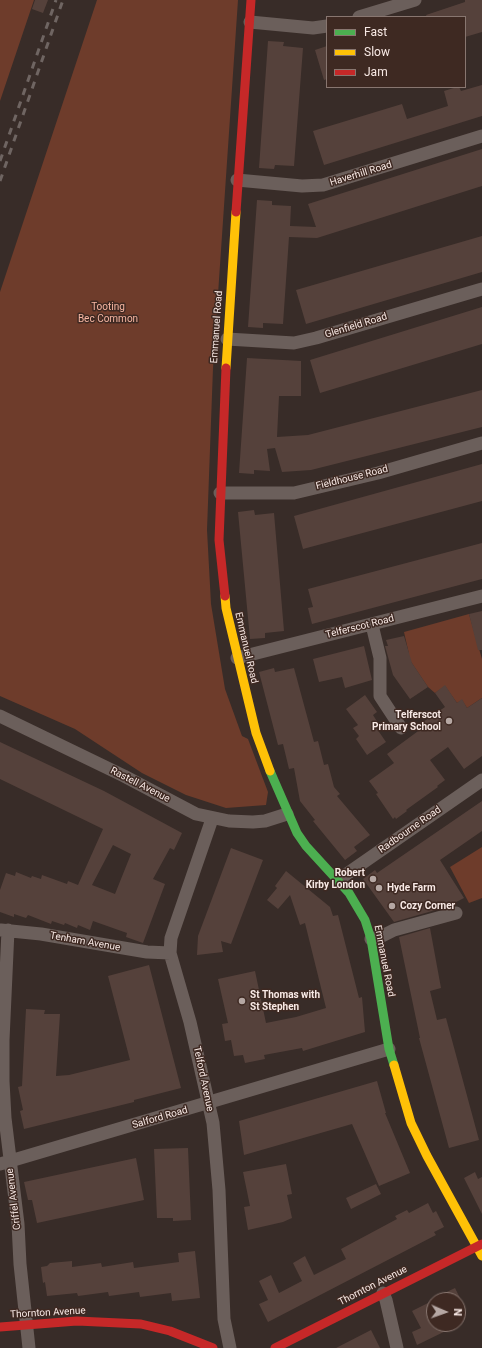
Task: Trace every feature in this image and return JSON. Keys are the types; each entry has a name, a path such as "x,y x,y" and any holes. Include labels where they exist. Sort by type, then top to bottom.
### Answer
{"street":[{"name":"Emmanuel Road","path":"251,0 237,180 227,338 220,493 219,540 222,585 226,608 256,733 287,814 306,846 338,880 361,911 371,940 389,1049 416,1133 480,1245 482,1256"},
{"path":"362,16 415,0"},
{"path":"250,22 313,28 326,26"},
{"name":"Haverhill Road","path":"237,180 302,186 323,185 482,136"},
{"name":"Glenfield Road","path":"227,338 294,343 316,338 482,288"},
{"name":"Fieldhouse Road","path":"220,493 294,493 482,444"},
{"name":"Telferscot Road","path":"237,658 482,596"},
{"path":"372,624 380,658 380,696 401,728"},
{"name":"Rastell Avenue","path":"0,716 124,776 196,814 212,819 253,822 265,821 287,814"},
{"name":"Radbourne Road","path":"338,880 482,780"},
{"name":"Telford Avenue","path":"212,819 171,938 170,952 190,1022 209,1103 218,1172 225,1328 230,1348"},
{"path":"371,940 394,930 456,913"},
{"name":"Tenham Avenue","path":"4,930 147,952 170,952"},
{"name":"Criffel Avenue","path":"4,930 3,1081 5,1163 18,1224 29,1348"},
{"name":"Salford Road","path":"5,1163 389,1049"},
{"name":"Thornton Avenue","path":"275,1348 480,1245"},
{"path":"383,1293 397,1348"},
{"name":"Thornton Avenue","path":"0,1327 77,1321 141,1324 170,1331 213,1348"}],"green space":[{"path":"0,0 34,0 0,101"},
{"name":"Tooting Bec Common","path":"97,0 238,0 213,368 207,530 211,604 225,689 242,736 248,739 268,792 266,805 226,808 186,795 142,773 75,729 0,696 0,292"},
{"path":"469,614 482,659 482,698 467,708 462,700 457,703 445,686 435,693 428,687 407,656 409,654 404,632"},
{"path":"482,847 482,898 469,903 450,867"}],"building":[{"path":"35,0 48,0 43,13 32,9"},
{"path":"465,0 482,0 482,32 466,37 466,16 426,15 465,2"},
{"path":"268,41 284,42 283,46 303,48 294,166 275,165 274,169 259,168"},
{"path":"326,46 326,79 324,80 315,50"},
{"path":"482,85 482,116 324,165 313,131 402,104 407,119 448,106 444,91 460,88 461,91"},
{"path":"482,149 482,186 317,238 289,237 283,324 263,323 263,328 248,327 257,200 272,201 272,205 291,206 290,226 316,227 308,204"},
{"path":"482,236 482,272 306,324 296,290"},
{"path":"482,307 482,344 320,393 310,360"},
{"path":"247,358 301,361 301,396 279,396 277,437 308,435 482,390 482,427 311,470 282,472 275,448 267,449 270,471 254,470 254,474 239,473"},
{"path":"482,464 482,501 303,549 294,516"},
{"path":"254,510 255,515 274,513 284,631 265,633 265,638 250,639 238,512"},
{"path":"482,543 482,579 312,624 308,608 313,607 308,589"},
{"path":"482,611 482,650 478,650 469,614"},
{"path":"404,636 412,663 428,687 410,699 393,675 385,646 388,646 386,640"},
{"path":"364,646 372,680 345,688 342,677 319,682 313,659"},
{"path":"274,668 275,672 294,668 314,742 318,741 324,765 328,764 334,787 340,794 337,796 370,835 354,847 357,851 345,860 313,821 315,820 300,801 294,768 289,769 283,744 278,745 259,672"},
{"path":"445,685 457,703 462,699 467,708 482,698 482,756 464,769 448,747 430,760 445,780 437,786 438,787 406,810 407,811 396,819 395,817 393,819 376,794 378,793 369,781 394,763 387,754 425,726 423,722 445,707 435,693"},
{"path":"365,695 377,712 373,715 378,723 375,726 386,742 367,755 356,739 359,736 353,728 358,725 346,709"},
{"path":"0,742 104,791 182,833 174,850 170,848 153,879 165,884 143,943 126,937 127,933 93,921 90,930 78,925 77,928 65,923 64,925 52,921 51,924 28,915 26,918 14,914 14,917 0,912 0,890 6,873 15,876 16,872 31,878 32,876 41,879 42,875 67,884 68,881 78,885 103,829 0,779","holes":["113,845 131,854 115,894 92,885"]},
{"path":"482,801 482,831 440,860 464,898 446,907 394,922 363,879 375,870 377,873"},
{"path":"231,848 263,860 231,944 221,941 223,952 197,955 198,936"},
{"path":"286,871 330,907 333,916 338,915 359,998 362,997 365,1032 303,1051 302,1048 264,1055 265,1059 245,1063 243,1055 234,1056 231,1040 225,1041 222,1024 228,1023 218,979 255,971 266,1023 296,1017 326,1008 305,923 300,925 290,895 278,909 267,900 277,888 275,886"},
{"path":"430,928 441,988 430,991 437,1020 446,1018 479,1140 449,1148 419,1038 399,937"},
{"path":"149,965 181,1088 134,1100 134,1102 24,1129 20,1111 23,1110 18,1087 22,1086 26,1009 45,1010 44,1014 60,1014 56,1076 69,1075 130,1060 108,976"},
{"path":"377,1081 385,1113 410,1173 379,1186 352,1124 244,1155 239,1121"},
{"path":"188,1148 191,1220 173,1221 173,1218 157,1218 154,1149"},
{"path":"136,1158 144,1200 37,1223 32,1200 28,1200 24,1182"},
{"path":"286,1164 292,1194 287,1195 292,1218 283,1222 248,1230 244,1207 250,1206 243,1172"},
{"path":"475,1172 478,1179 482,1177 482,1214 464,1178"},
{"path":"376,1184 381,1194 351,1209 346,1198"},
{"path":"428,1203 433,1213 436,1211 444,1227 434,1232 436,1235 268,1322 259,1304 268,1300 259,1281 271,1275 279,1293 302,1281 293,1263 305,1256 314,1275 346,1259 341,1249 397,1219 395,1216 407,1210 409,1213"},
{"path":"195,1251 200,1298 172,1301 171,1293 140,1297 139,1292 109,1296 108,1292 78,1296 77,1293 47,1296 45,1282 43,1283 41,1267 47,1266 50,1263 72,1261 72,1267 101,1263 102,1267 133,1262 134,1268 179,1262 178,1253"},
{"path":"455,1288 457,1292 447,1292"},
{"path":"426,1304 426,1332 444,1332 417,1345 412,1332 421,1328 412,1311"},
{"path":"371,1330 380,1348 336,1348"}],"railway":[{"path":"0,161 56,0"},
{"path":"0,181 63,0"}],"traffic: fast":[{"path":"270,771 297,833 306,846 349,893 365,920 371,939 389,1049 394,1065"}],"traffic: slow":[{"path":"226,368 236,212"},
{"path":"225,596 226,608 256,733 270,771"},
{"path":"394,1065 411,1123 427,1156 482,1256"}],"traffic: jam":[{"path":"236,212 251,0"},
{"path":"225,596 219,540 226,368"},
{"path":"275,1348 482,1244"},
{"path":"0,1327 77,1321 141,1324 170,1331 213,1348"}],"place":[{"name":"Telferscot Primary School","path":"449,721"},
{"name":"Robert Kirby London","path":"373,879"},
{"name":"Hyde Farm","path":"379,888"},
{"name":"Cozy Corner","path":"392,906"},
{"name":"St Thomas with St Stephen","path":"242,1001"}]}
